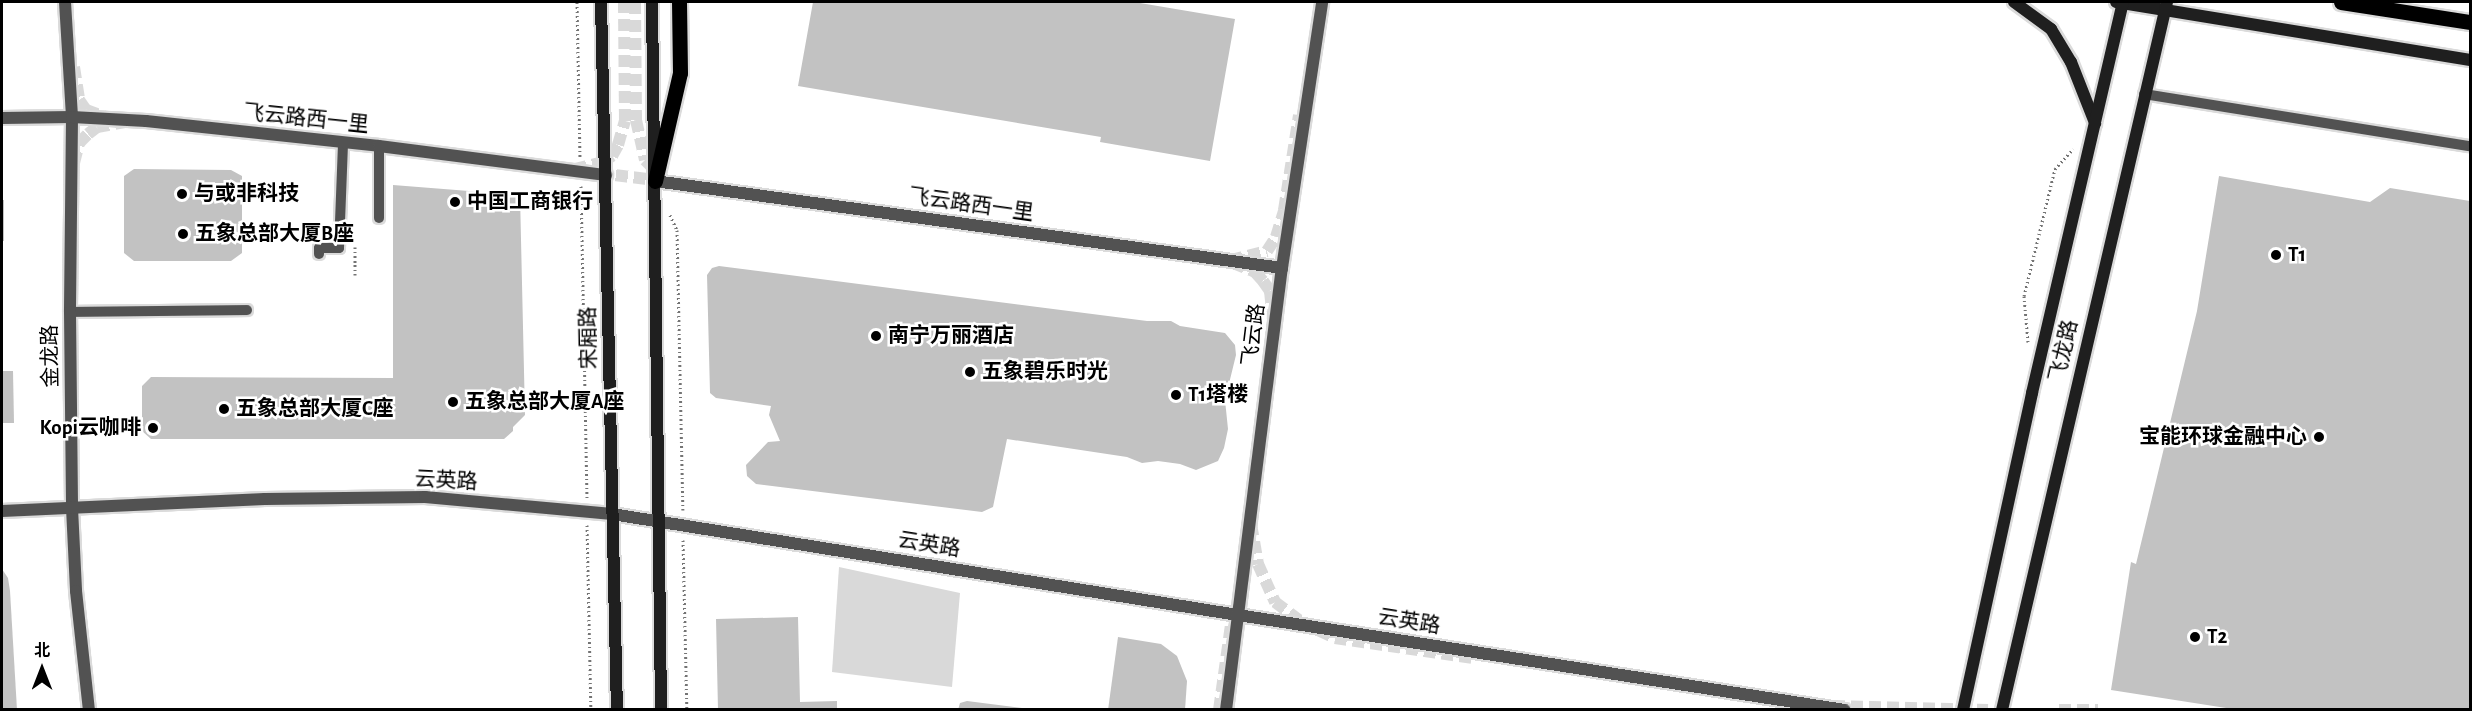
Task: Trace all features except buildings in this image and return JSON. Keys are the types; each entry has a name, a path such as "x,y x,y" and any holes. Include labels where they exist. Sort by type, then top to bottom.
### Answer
{"main road":[{"path":"655,181 680,73 679,2"},
{"path":"2341,2 2470,22"}],"street":[{"name":"金龙路","path":"65,2 72,117 70,312 72,508 76,591 89,710"},
{"name":"宋厢路","path":"601,2 617,710"},
{"path":"652,2 661,710"},
{"name":"飞云路","path":"1226,710 1282,268 1322,2"},
{"path":"2014,2 2051,29 2071,62 2095,123"},
{"path":"2115,2 2166,5 2470,60"},
{"name":"飞龙路","path":"1963,710 2031,393 2123,2"},
{"name":"飞龙路","path":"2002,710 2166,5"},
{"name":"飞云路西一里","path":"2,118 72,117 146,121 379,146 606,175"},
{"name":"飞云路西一里","path":"655,181 1282,268"},
{"name":"云英路","path":"2,511 265,499 426,497 587,511 658,520 1238,615 1845,710"}],"lane":[{"path":"2144,94 2470,146"},
{"path":"346,143 344,248 352,248"},
{"path":"319,254 319,248 339,248 346,143"},
{"path":"379,146 379,218"},
{"path":"70,312 247,310"}],"path":[{"path":"578,2 591,710"},
{"path":"2028,350 2024,296 2055,169 2075,146"},
{"path":"668,210 677,230 687,710"},
{"path":"352,248 355,275"}],"shaded area":[{"path":"839,567 960,593 952,687 832,672"}],"tunnel":[{"path":"575,169 603,162 612,156 618,145 625,121 624,2"},
{"path":"635,2 636,120 645,160 659,174"},
{"path":"74,67 79,100 86,110 105,117"},
{"path":"1231,260 1267,251 1276,237 1284,210 1299,115"},
{"path":"74,163 79,143 88,134 97,127 125,122"},
{"path":"598,173 664,181"},
{"path":"1233,263 1255,272 1263,281 1270,291 1273,319"},
{"path":"1251,524 1258,564 1275,602 1303,623 1335,638 1472,658"},
{"path":"1219,710 1233,610"},
{"path":"1833,706 1988,710"},
{"path":"2059,710 2098,710"}],"place":[{"name":"与或非科技","path":"182,194"},
{"name":"中国工商银行","path":"455,202"},
{"name":"五象总部大厦B座","path":"183,234"},
{"name":"T1","path":"2276,255"},
{"name":"南宁万丽酒店","path":"876,336"},
{"name":"五象碧乐时光","path":"970,372"},
{"name":"T1塔楼","path":"1176,395"},
{"name":"五象总部大厦A座","path":"453,402"},
{"name":"五象总部大厦C座","path":"224,409"},
{"name":"Kopi云咖啡","path":"153,428"},
{"name":"宝能环球金融中心","path":"2319,437"},
{"name":"T2","path":"2195,637"}]}
